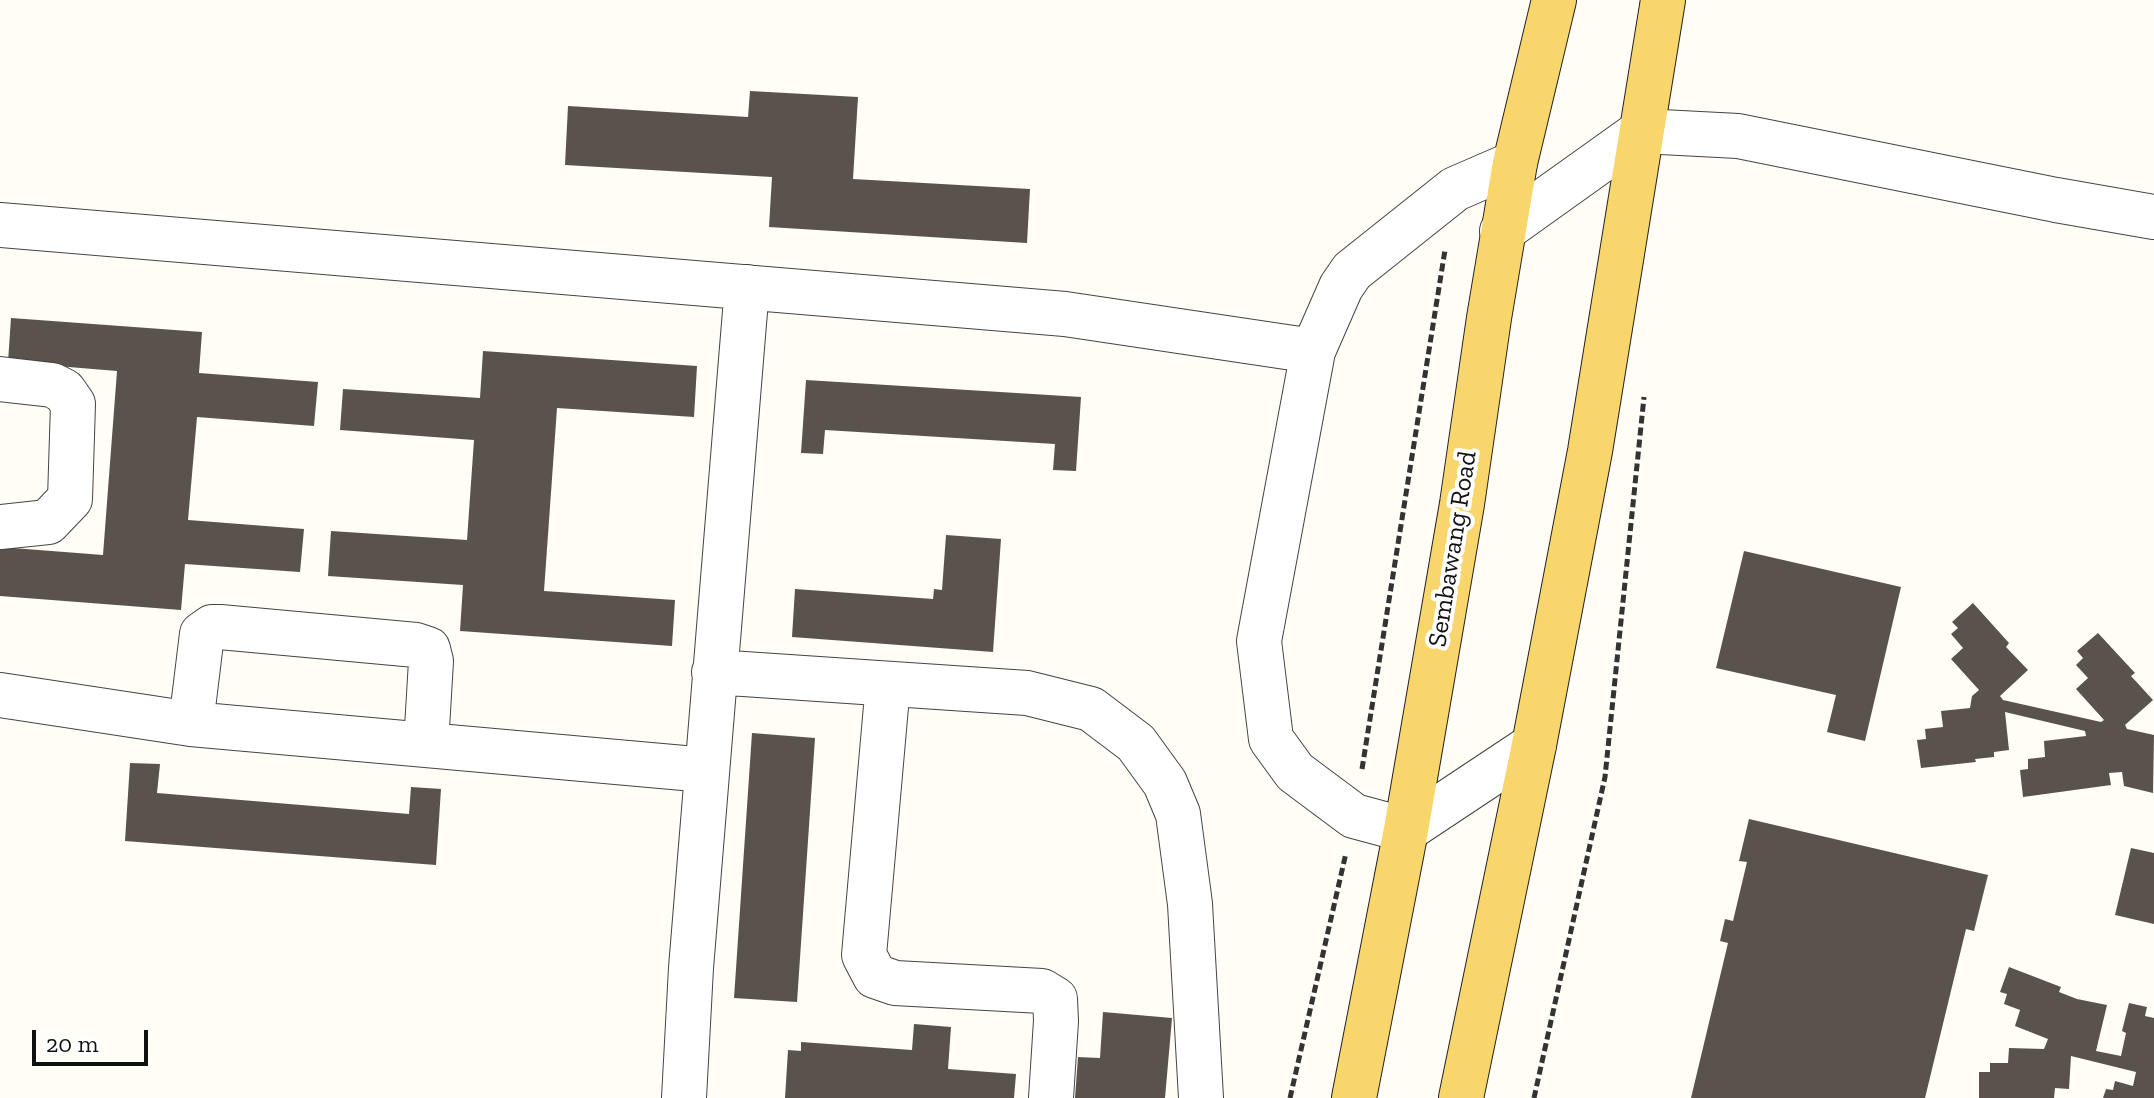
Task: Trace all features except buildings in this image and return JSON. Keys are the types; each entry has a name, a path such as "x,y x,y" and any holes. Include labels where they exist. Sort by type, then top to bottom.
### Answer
{"main road":[{"name":"Sembawang Road","path":"1354,1098 1406,830 1462,504 1502,231 1554,0"},
{"path":"1461,1098 1534,745 1590,451 1663,0"}],"street":[{"path":"1502,231 1642,131 1738,136 2154,217"},
{"path":"1515,163 1455,189 1352,271 1341,287 1313,351 1259,641 1271,739 1295,772 1354,816 1406,830 1534,745"},
{"path":"0,225 1065,314 1313,351"},
{"path":"684,1098 706,770 747,287"},
{"path":"0,379 52,385 64,391 73,404 70,499 48,522 0,527"},
{"path":"191,724 202,634 212,627 220,627 416,645 428,649 431,661 426,745"},
{"path":"714,672 1027,693 1091,709 1136,743 1170,793 1178,814 1190,904 1201,1098"},
{"path":"888,684 864,955 875,976 895,983 1042,991 1055,999 1051,1098"},
{"path":"0,695 191,724 706,770"}],"path":[{"path":"1290,1098 1354,816 1455,189"},
{"path":"1534,1098 1605,777 1646,384"}]}
